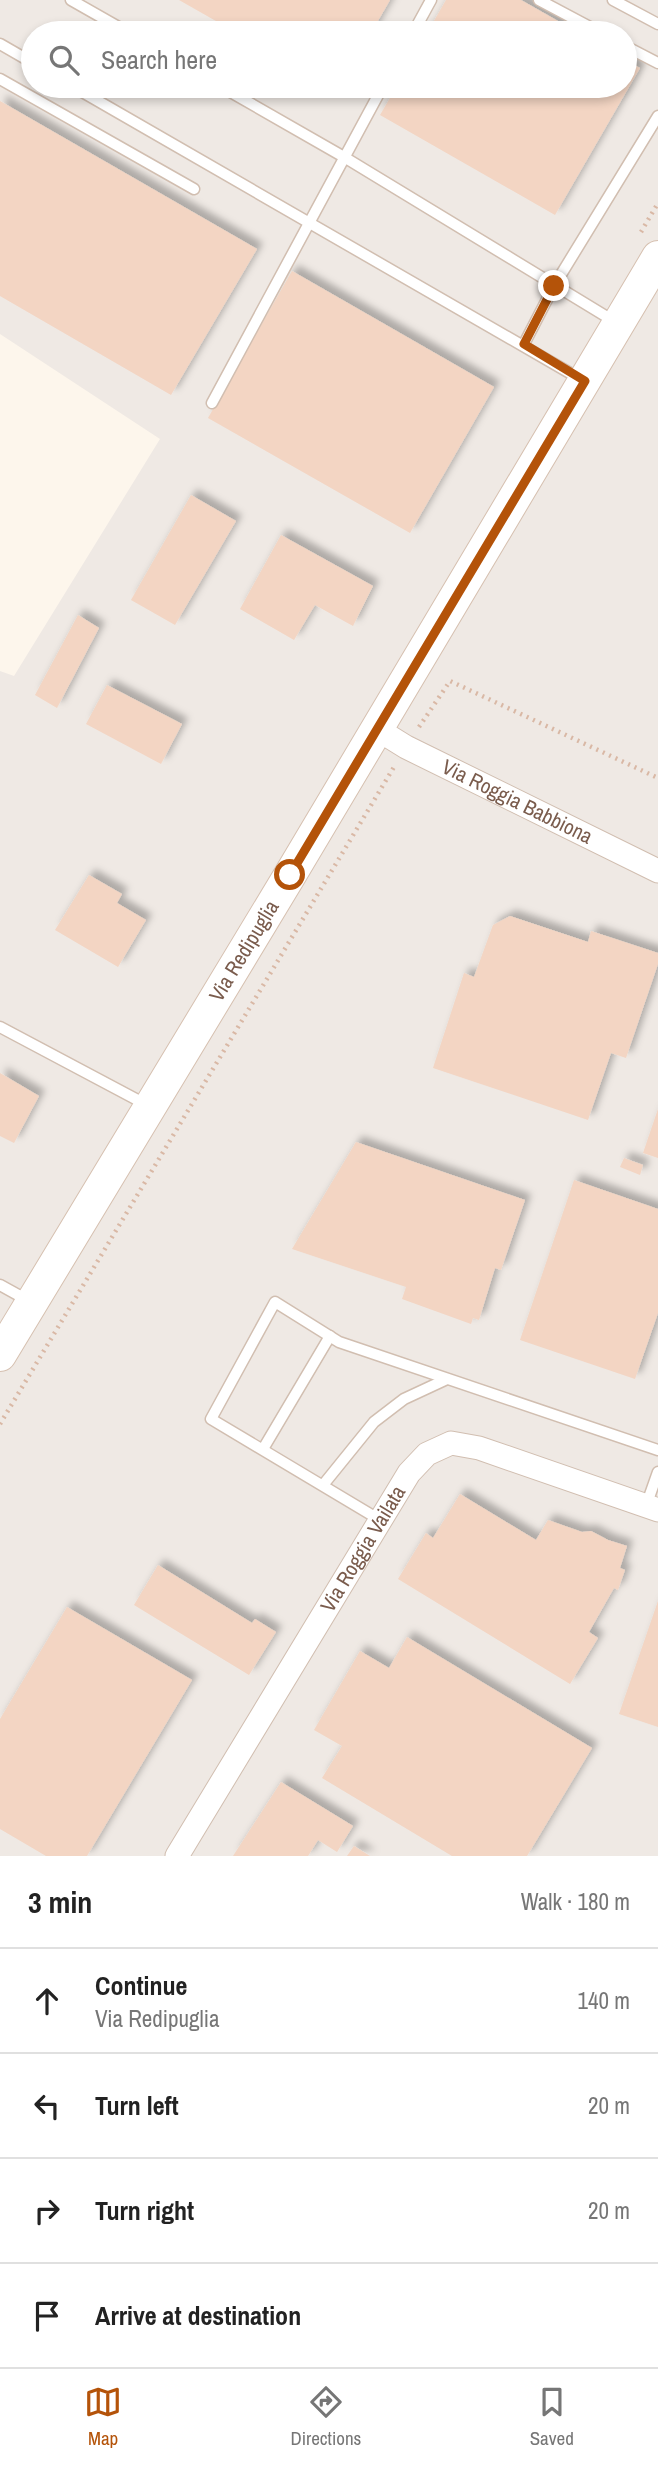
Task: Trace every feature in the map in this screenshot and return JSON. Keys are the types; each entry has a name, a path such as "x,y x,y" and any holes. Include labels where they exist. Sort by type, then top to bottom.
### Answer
{"street":[{"name":"Via Redipuglia","path":"0,1355 658,257"},
{"name":"Via Roggia Babbiona","path":"377,729 406,747 658,871"},
{"name":"Via Roggia Vailata","path":"177,1856 380,1520 409,1474 427,1454 451,1443 479,1448 652,1508"}],"lane":[{"path":"71,0 108,21"},
{"path":"420,21 431,0"},
{"path":"539,0 578,21"},
{"path":"613,0 658,24"},
{"path":"0,44 21,56"},
{"path":"637,52 658,63"},
{"path":"0,79 21,91"},
{"path":"34,98 194,189"},
{"path":"93,98 585,381"},
{"path":"241,98 344,157 619,324"},
{"path":"212,403 376,98"},
{"path":"524,344 554,286 658,116"},
{"path":"0,1027 150,1106"},
{"path":"0,1285 32,1303"},
{"path":"380,1520 211,1419 275,1302 339,1342 658,1450"},
{"path":"263,1450 330,1336"},
{"path":"323,1485 374,1422 404,1399 447,1379"},
{"path":"652,1508 658,1472"}],"path":[{"path":"0,1424 406,747 450,681 658,778"}],"shaded area":[{"path":"0,0 658,0 658,1856 0,1856 0,671 14,676 160,439 0,334"}],"building":[{"path":"179,0 390,0 378,21 216,21"},
{"path":"446,0 521,0 558,21 434,21"},
{"path":"390,98 623,98 555,215 380,115"},
{"path":"0,101 257,249 171,395 0,296"},
{"path":"292,271 494,387 410,533 208,418"},
{"path":"191,495 236,521 175,625 131,600"},
{"path":"281,535 373,586 353,626 315,605 294,640 240,609"},
{"path":"78,615 99,628 57,708 35,695"},
{"path":"107,685 182,724 161,764 86,724"},
{"path":"89,875 122,894 117,903 146,920 118,967 55,930"},
{"path":"510,916 588,942 591,931 658,953 658,964 626,1058 611,1053 588,1120 433,1068 464,973 474,977 493,925"},
{"path":"0,1073 39,1096 14,1143 0,1136"},
{"path":"658,1109 658,1158 643,1153"},
{"path":"356,1142 525,1200 501,1270 495,1268 479,1320 473,1318 471,1324 402,1299 406,1287 292,1249"},
{"path":"624,1158 643,1165 640,1175 620,1167"},
{"path":"574,1180 658,1209 658,1313 635,1379 520,1340"},
{"path":"460,1494 536,1540 548,1520 582,1532 591,1531 627,1546 620,1568 625,1570 618,1590 614,1588 589,1632 598,1638 570,1684 398,1579 426,1533 433,1538"},
{"path":"158,1565 252,1623 255,1619 276,1632 249,1675 134,1605"},
{"path":"658,1601 658,1727 619,1714"},
{"path":"67,1607 192,1680 87,1856 46,1856 0,1829 0,1719"},
{"path":"407,1637 592,1748 527,1856 452,1856 322,1778 342,1746 314,1730 360,1651 389,1668"},
{"path":"281,1782 353,1826 337,1852 318,1840 308,1856 233,1856"},
{"path":"354,1846 370,1856 347,1856"}],"route":[{"path":"290,875 585,381 524,344 554,286"}]}
